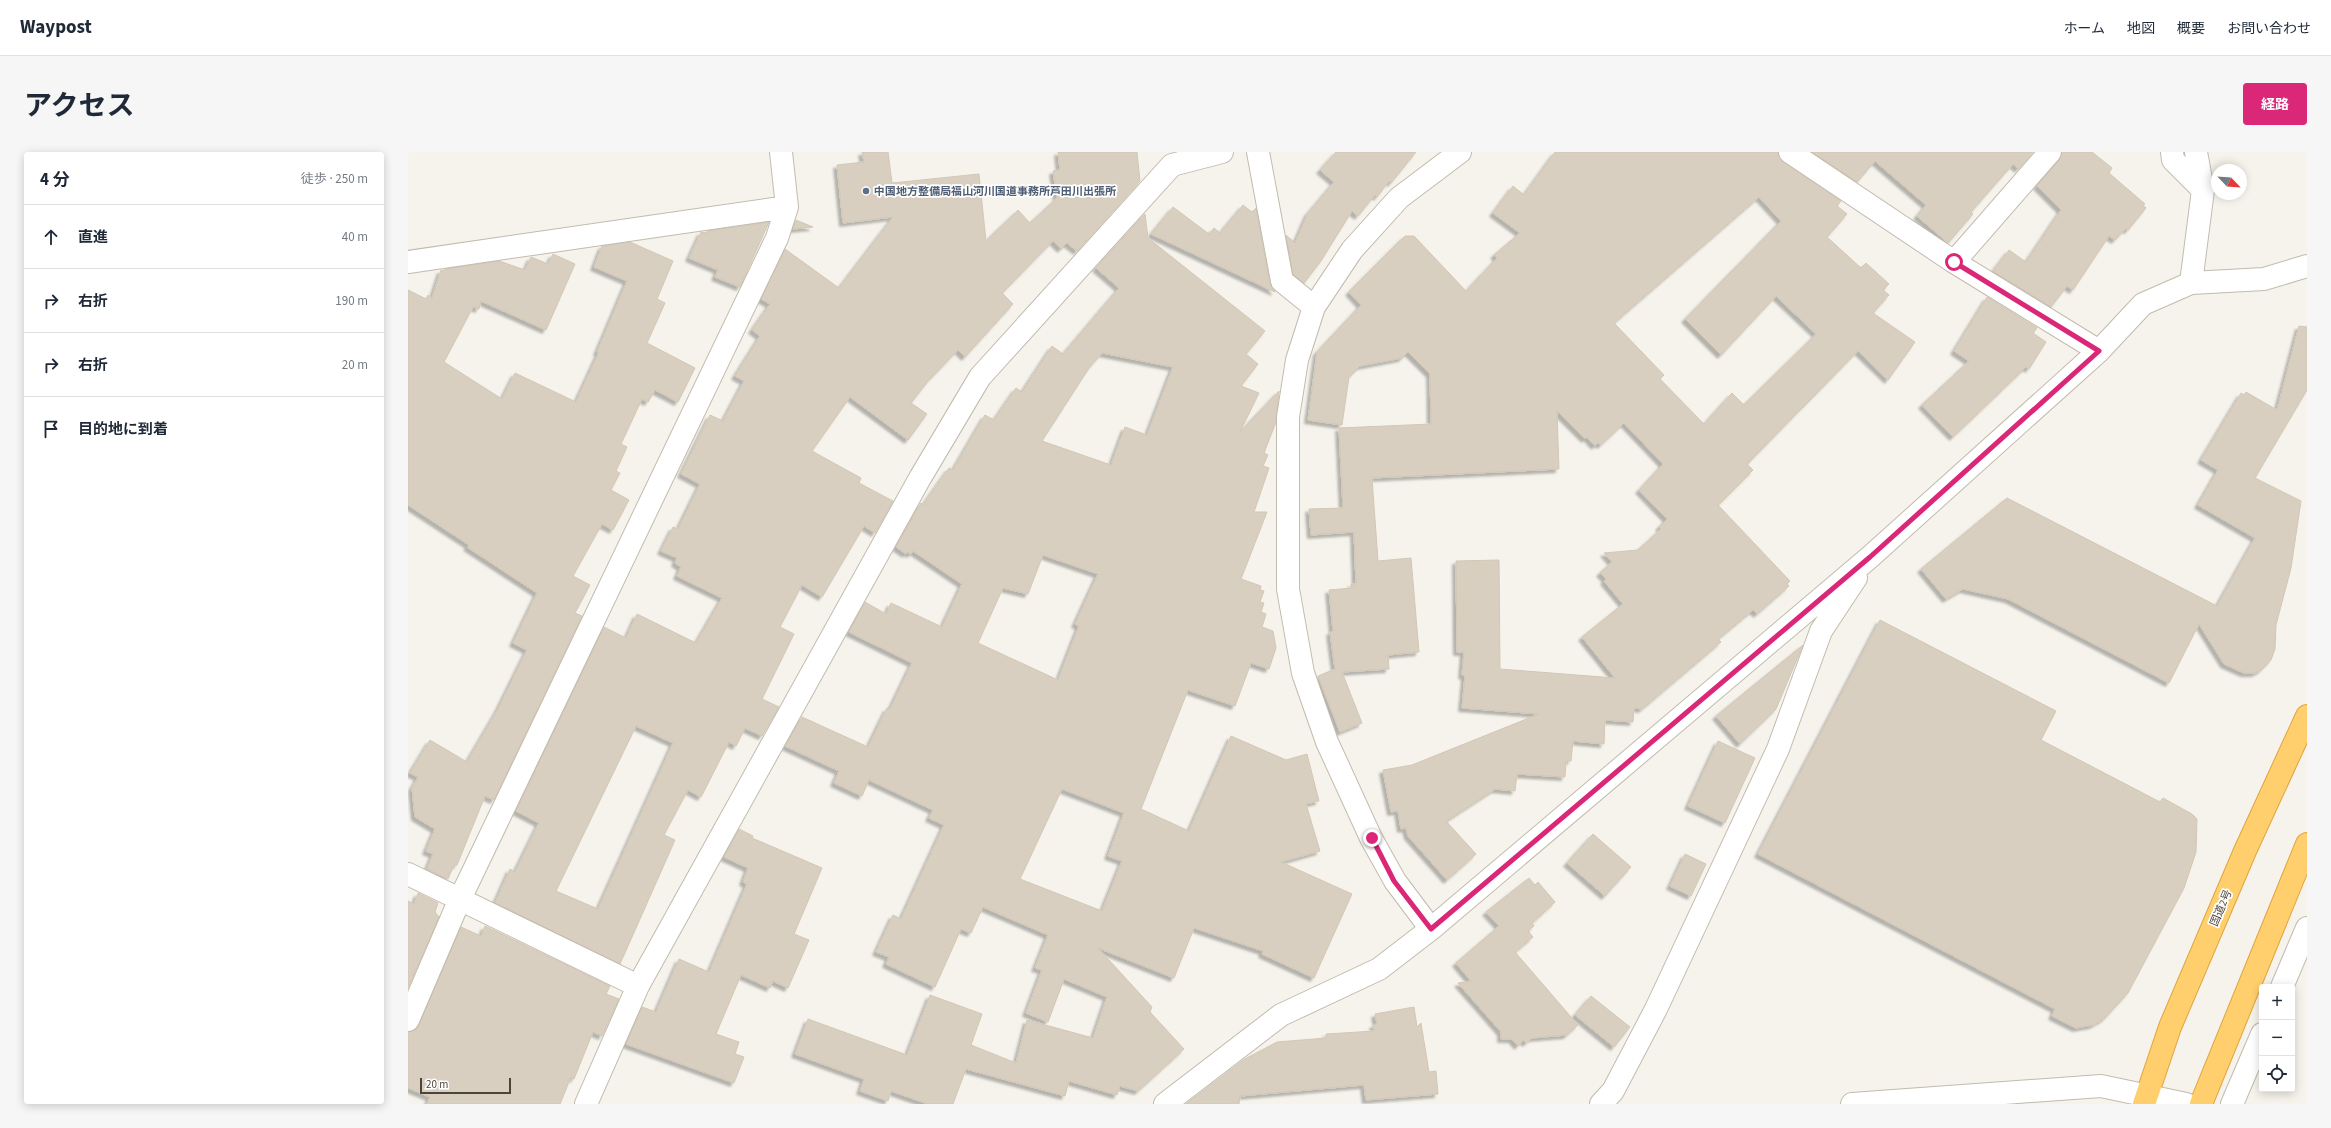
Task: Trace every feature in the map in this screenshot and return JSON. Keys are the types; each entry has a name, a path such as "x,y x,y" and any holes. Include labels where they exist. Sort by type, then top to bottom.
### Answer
{"highway":[{"name":"国道2号","path":"2146,1099 2174,1019 2245,851 2307,716"},
{"path":"2201,1104 2307,844"}],"street":[{"path":"408,1020 459,901 778,238 787,207 781,152"},
{"path":"586,1104 638,986 920,478 980,377 1171,158 1222,152"},
{"path":"1258,152 1282,281 1314,307"},
{"path":"1431,929 1394,881 1372,838 1327,742 1303,673 1288,589 1288,417 1297,360 1314,307 1352,250 1399,198 1460,152"},
{"path":"1790,152 1954,262 2099,351"},
{"path":"1954,262 2050,152"},
{"path":"2172,152 2173,160 2203,190"},
{"path":"2191,283 2203,190 2196,152"},
{"path":"408,262 787,207"},
{"path":"1165,1104 1281,1015 1379,968 1431,929 1870,557 2099,351 2144,304 2191,283 2264,278 2307,266"},
{"path":"1601,1104 1613,1091 1656,1009 1771,764 1821,631 1870,557"},
{"path":"408,874 459,901 638,986"},
{"path":"2283,984 2307,928"},
{"path":"2232,1104 2259,1041"},
{"path":"1852,1104 2100,1086 2146,1099 2186,1104"}],"building":[{"path":"862,152 888,152 892,183 979,174 986,241 1018,210 1030,223 1057,198 1053,171 1060,170 1058,152 1137,152 1140,181 1077,251 1067,243 1061,249 1053,241 1002,293 1013,304 965,357 958,350 929,380 911,403 927,414 908,440 850,397 812,451 861,478 859,483 893,501 875,533 864,526 822,597 802,585 780,627 794,634 762,699 779,707 762,736 745,728 736,746 729,742 701,797 688,790 664,835 675,840 620,964 495,903 510,869 515,872 539,823 516,811 604,627 626,638 637,614 696,643 722,598 677,576 681,567 675,563 677,558 661,551 673,527 678,529 700,484 681,474 710,415 723,421 744,381 735,376 760,336 752,330 770,304 761,299 785,249 839,288 893,217 843,223 837,165 864,162","holes":["636,726 673,743 598,909 556,891"]},
{"path":"1336,152 1416,152 1391,183 1389,181 1377,197 1375,195 1358,216 1352,211 1321,261 1304,283 1293,274 1286,235 1295,243 1308,213 1334,182 1320,170"},
{"path":"1555,152 1778,152 1783,162 1841,201 1837,206 1847,214 1827,237 1861,268 1866,263 1889,284 1883,290 1889,295 1873,313 1915,342 1888,380 1858,351 1747,464 1753,470 1718,505 1790,581 1787,584 1789,586 1757,614 1753,610 1718,639 1721,642 1642,709 1634,708 1633,722 1605,720 1604,744 1573,741 1571,761 1566,761 1565,777 1517,774 1515,791 1495,789 1446,821 1476,854 1447,880 1408,836 1406,828 1401,829 1398,811 1391,812 1383,770 1412,765 1539,714 1462,708 1465,676 1462,675 1464,652 1457,652 1456,561 1499,560 1500,669 1615,678 1582,637 1623,604 1604,581 1606,579 1600,573 1612,562 1604,553 1638,550 1661,529 1659,527 1667,519 1639,490 1663,464 1624,423 1601,445 1598,443 1595,446 1587,437 1585,439 1557,411 1559,469 1372,478 1378,561 1411,558 1419,652 1388,655 1389,669 1342,672 1362,723 1340,732 1318,676 1335,669 1330,632 1333,631 1329,590 1352,588 1351,584 1356,584 1354,532 1311,535 1309,509 1343,508 1339,428 1431,424 1430,374 1408,352 1402,358 1360,366 1349,377 1342,425 1308,420 1317,352 1361,305 1349,292 1405,236 1414,236 1466,291 1497,258 1494,255 1520,233 1493,213 1513,186 1524,195","holes":["1759,197 1781,221 1685,319 1721,355 1776,296 1816,334 1744,405 1732,393 1704,424 1660,379 1664,375 1614,323"]},
{"path":"1812,152 2033,152 2018,169 2013,164 1971,212 1973,214 1948,243 1917,216 1926,205 1875,161 1857,182"},
{"path":"2062,152 2092,152 2112,168 2109,173 2145,204 2143,205 2146,208 2128,230 2125,229 2115,240 2109,236 2073,290 2067,286 2051,307 1993,271 2009,250 2026,262 2061,210 2037,186 2059,160"},
{"path":"1243,205 1252,212 1256,208 1270,283 1275,292 1151,234 1173,207 1209,234 1214,228 1220,233"},
{"path":"1145,214 1148,238 1265,331 1246,354 1258,364 1241,386 1259,393 1240,432 1279,391 1276,422 1264,453 1268,455 1263,466 1269,468 1254,512 1267,512 1241,579 1261,586 1260,590 1264,591 1260,602 1264,603 1261,612 1266,614 1262,627 1273,631 1276,648 1269,669 1251,663 1235,706 1188,690 1141,809 1189,831 1231,736 1286,760 1307,754 1319,801 1306,804 1320,851 1281,862 1352,894 1314,978 1262,954 1263,951 1194,928 1174,978 1098,948 1152,1007 1150,1012 1184,1049 1138,1091 1120,1086 1117,1095 1069,1081 1065,1096 966,1069 953,1104 928,1104 891,1091 888,1101 860,1091 864,1079 795,1054 808,1019 907,1055 930,995 982,1014 971,1045 1016,1063 1027,1020 1093,1038 1107,997 1064,979 1048,1022 1026,1013 1042,970 1035,968 1048,935 983,907 971,933 961,929 935,987 886,964 889,957 876,952 893,915 901,919 944,825 929,818 933,810 869,780 862,796 834,783 839,771 785,746 802,717 868,747 887,708 890,709 912,663 849,632 865,602 886,614 891,603 942,627 962,584 913,551 911,554 907,552 906,554 896,547 921,503 923,505 949,468 953,470 985,415 994,420 1016,388 1022,392 1052,346 1063,354 1119,288 1096,268","holes":["1102,353 1173,367 1147,435 1125,427 1111,465 1042,441 1089,368","1043,555 1098,574 1075,624 1079,626 1058,680 978,643 1003,588 1028,594","1062,789 1124,813 1108,856 1122,861 1102,911 1020,879"]},
{"path":"796,220 813,227 793,229"},
{"path":"769,222 740,287 715,277 718,270 689,258 701,232 707,233 707,231"},
{"path":"630,242 673,261 657,299 665,303 647,343 695,368 678,402 655,390 648,402 642,399 621,444 627,447 616,471 620,473 611,490 629,500 613,530 602,524 573,576 590,585 575,613 582,616 494,800 485,796 457,865 454,865 448,879 427,869 433,854 426,851 435,829 415,817 412,788 418,777 410,773 430,740 467,762 498,709 527,650 513,643 537,593 467,547 469,545 408,505 408,290 426,299 428,295 432,298 441,270 444,271 445,269 499,261 525,270 531,257 548,264 553,254 575,264 546,330 481,301 479,309 473,307 444,362 502,399 515,373 576,402 599,352 597,352 627,281 594,267 602,246"},
{"path":"1987,297 2037,328 2033,333 2046,342 2029,369 2026,367 1953,437 1922,405 1969,361 1954,351"},
{"path":"2299,326 2307,327 2307,390 2255,478 2301,501 2291,568 2276,625 2275,649 2271,660 2261,670 2255,673 2244,673 2224,664 2199,624 2169,683 2008,599 1963,589 1946,599 1921,569 2007,498 2217,606 2255,538 2198,505 2218,470 2201,460 2241,393 2244,395 2246,392 2277,410"},
{"path":"1880,620 2056,711 2041,740 2160,802 2163,798 2192,814 2197,819 2196,852 2184,888 2128,993 2105,1018 2093,1025 2076,1028 2052,1016 2055,1009 1758,854"},
{"path":"1803,645 1776,709 1740,744 1716,716"},
{"path":"1718,741 1755,758 1725,823 1688,806"},
{"path":"739,829 753,836 752,838 822,868 794,934 809,940 788,988 773,981 770,988 741,975 716,1034 739,1042 735,1054 744,1057 734,1083 626,1044 642,1007 656,1012 679,959 709,972 747,884 743,882 748,868 724,857"},
{"path":"1593,834 1631,867 1605,896 1567,863"},
{"path":"1685,854 1706,864 1691,896 1670,886"},
{"path":"1529,878 1535,885 1538,882 1555,902 1532,923 1534,926 1528,931 1533,937 1515,952 1578,1025 1567,1035 1532,1038 1526,1043 1523,1040 1518,1046 1512,1039 1501,1039 1501,1032 1458,983 1471,981 1456,963 1499,926 1486,912"},
{"path":"418,893 438,903 435,912 439,917 408,988 408,901 414,904"},
{"path":"485,926 610,986 606,994 619,999 602,1036 593,1032 574,1079 571,1077 560,1104 427,1104 430,1097 408,1088 408,1032 415,1030 419,1025 461,927 481,936"},
{"path":"1591,996 1630,1027 1614,1047 1575,1015"},
{"path":"1414,1007 1417,1027 1421,1023 1429,1072 1436,1071 1438,1094 1366,1100 1364,1085 1240,1096 1239,1104 1186,1104 1245,1059 1277,1042 1326,1038 1326,1034 1374,1031 1373,1025 1377,1024 1375,1014"}],"place":[{"name":"中国地方整備局福山河川国道事務所芦田川出張所","path":"866,191"}],"route":[{"path":"1372,838 1394,881 1431,929 1870,557 2099,351 1954,262"}]}
